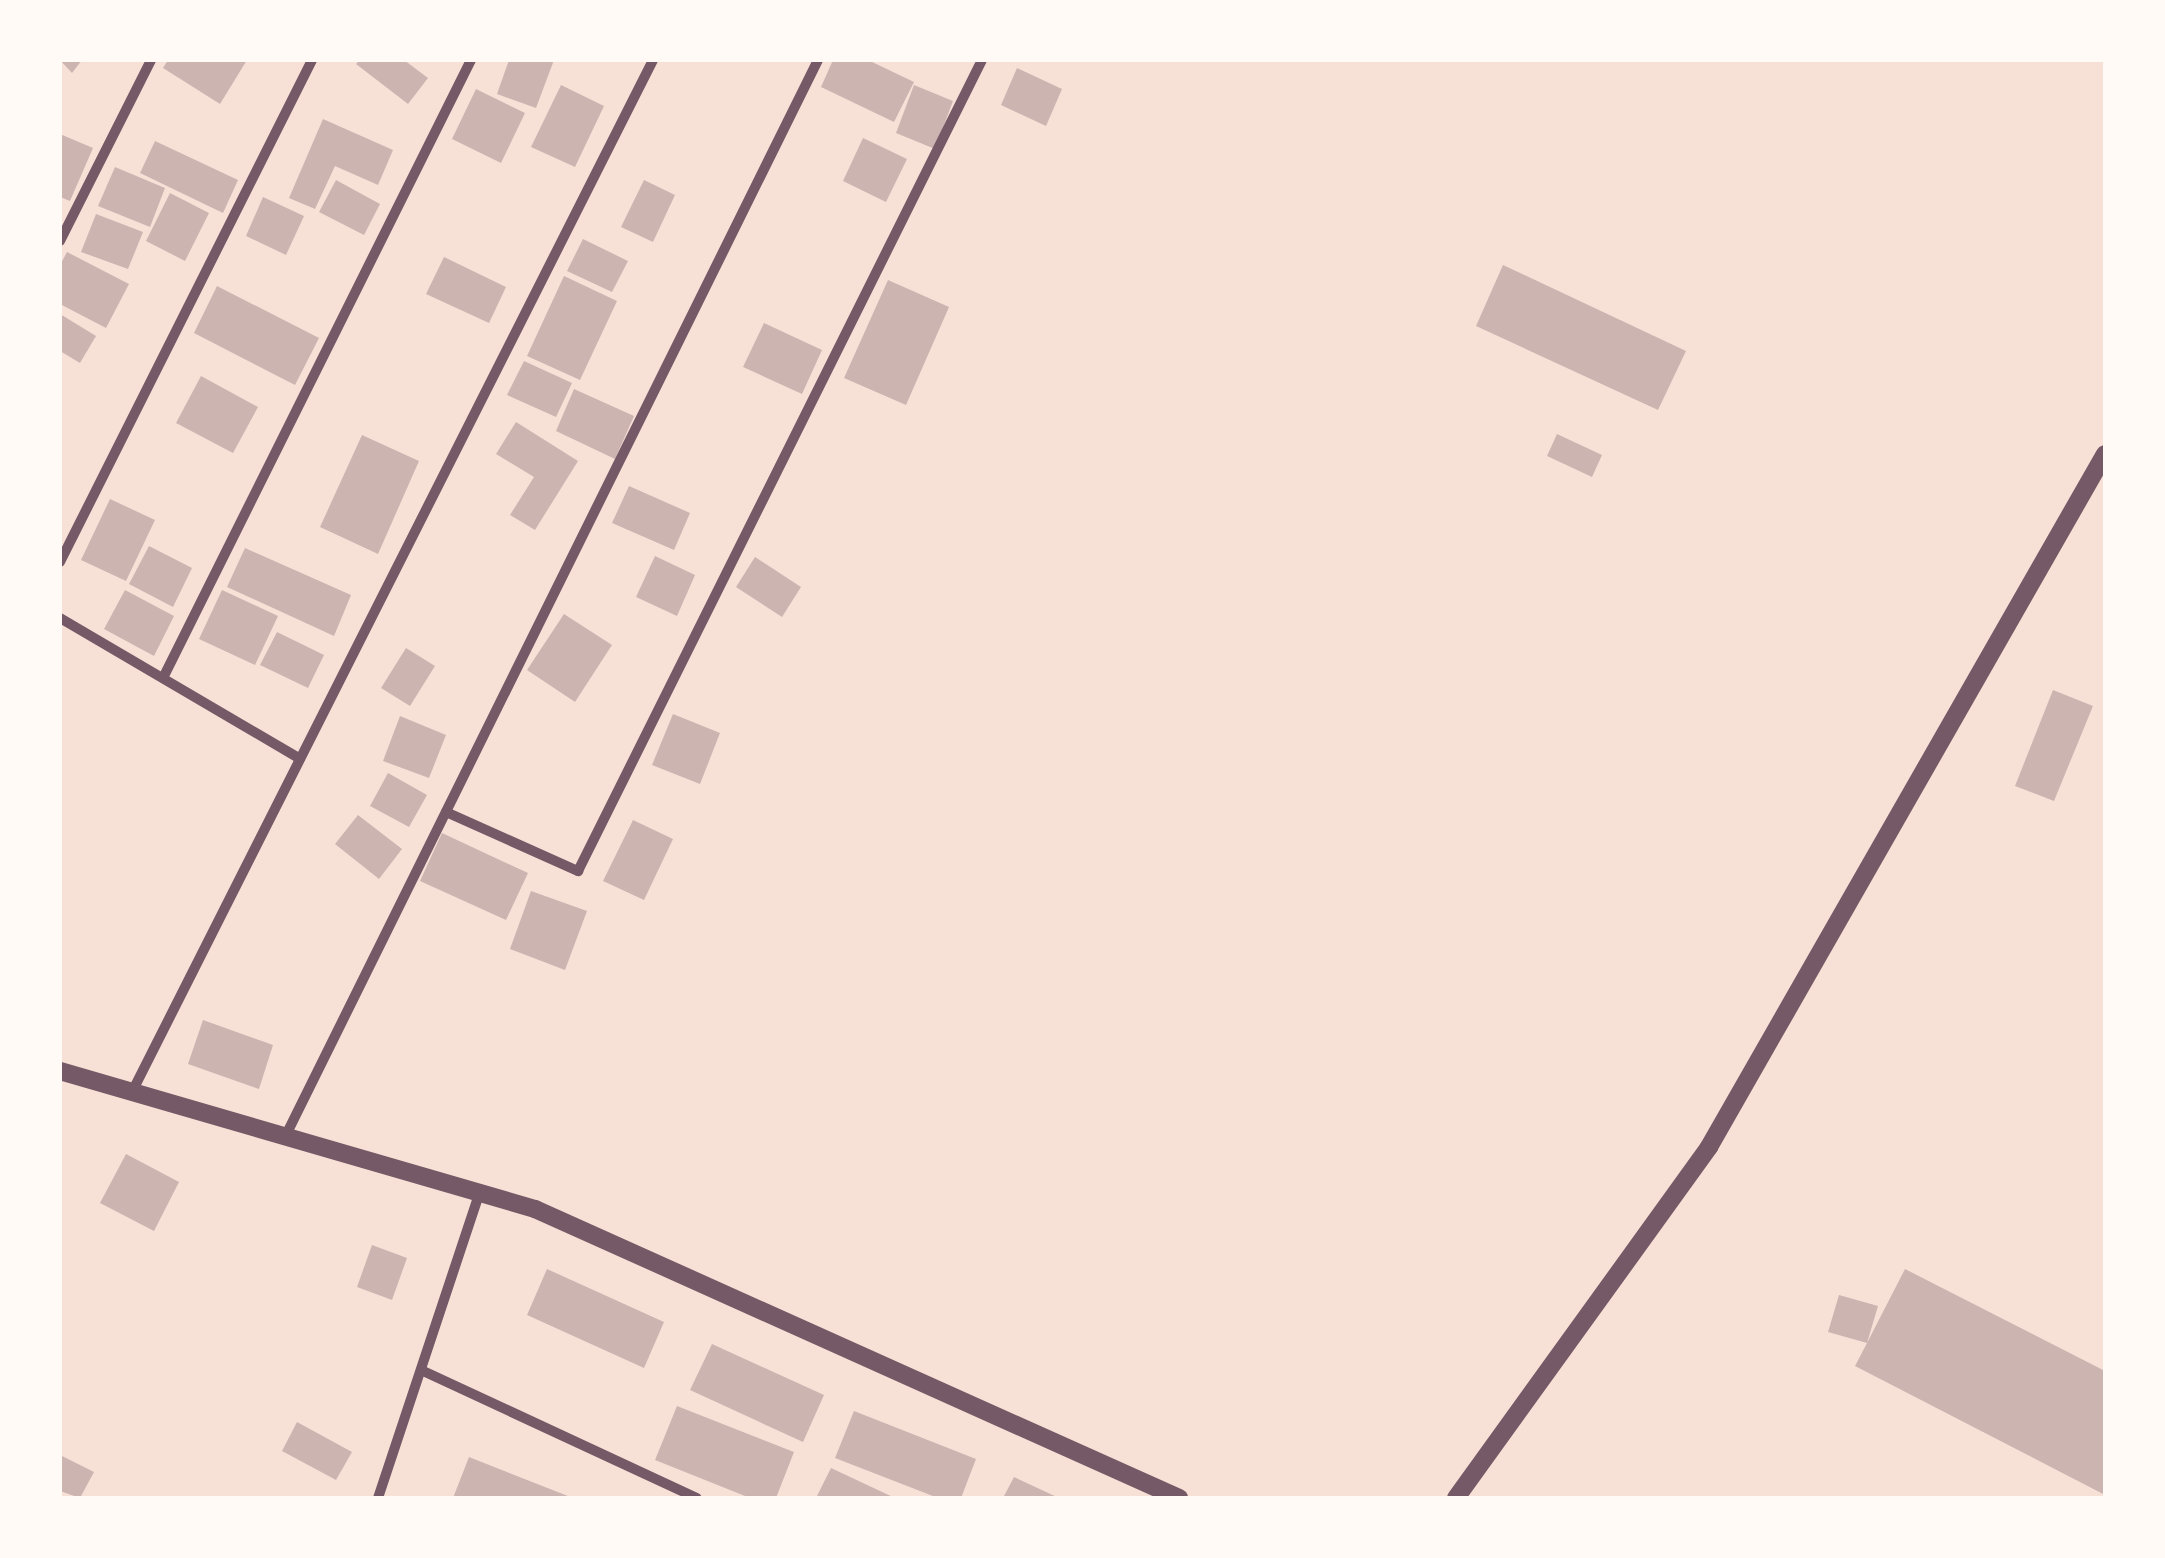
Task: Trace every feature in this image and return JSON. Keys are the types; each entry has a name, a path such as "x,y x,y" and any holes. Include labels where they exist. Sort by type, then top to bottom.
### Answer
{"street":[{"path":"60,241 151,60"},
{"path":"60,562 312,60"},
{"path":"164,676 470,60"},
{"path":"132,1092 653,60"},
{"path":"285,1137 818,60"},
{"path":"446,812 578,871 982,60"},
{"path":"1456,1498 1709,1147 2105,454"},
{"path":"60,618 300,759"},
{"path":"60,1071 535,1210 1179,1498"},
{"path":"378,1498 479,1194"},
{"path":"421,1370 697,1498"}],"building":[{"path":"60,60 82,60 72,73"},
{"path":"168,60 247,60 220,104 163,68"},
{"path":"360,60 404,60 428,78 408,104 356,64"},
{"path":"509,60 554,60 536,108 497,94"},
{"path":"833,60 868,60 914,82 894,122 821,87"},
{"path":"1017,68 1062,89 1046,126 1001,105"},
{"path":"561,85 604,106 575,167 531,147"},
{"path":"914,85 953,101 935,149 896,133"},
{"path":"476,89 525,113 501,163 452,139"},
{"path":"323,119 393,150 378,185 335,166 315,209 289,198"},
{"path":"60,134 93,148 70,201 60,197"},
{"path":"863,138 907,159 886,202 843,181"},
{"path":"155,141 238,180 223,213 140,173"},
{"path":"115,167 165,188 150,227 98,206"},
{"path":"336,180 380,204 364,235 319,212"},
{"path":"644,180 675,195 653,242 621,227"},
{"path":"170,193 209,213 185,261 146,241"},
{"path":"263,197 304,216 286,255 246,236"},
{"path":"96,214 143,232 128,269 81,252"},
{"path":"583,239 628,261 612,292 567,271"},
{"path":"67,252 129,284 106,328 60,304 60,265"},
{"path":"444,257 506,287 489,323 426,294"},
{"path":"1503,265 1686,351 1658,410 1476,326"},
{"path":"564,276 617,301 580,380 527,356"},
{"path":"888,280 949,307 906,405 844,378"},
{"path":"217,286 319,338 295,385 194,333"},
{"path":"60,314 96,336 80,363 60,351"},
{"path":"764,323 822,350 802,394 743,367"},
{"path":"524,361 572,383 556,417 507,395"},
{"path":"201,376 258,407 233,453 176,423"},
{"path":"574,389 634,416 615,459 556,431"},
{"path":"516,422 578,461 535,530 510,515 534,477 496,454"},
{"path":"1557,434 1602,455 1592,477 1547,456"},
{"path":"362,435 419,461 378,554 320,527"},
{"path":"629,486 690,513 674,550 612,523"},
{"path":"110,499 155,520 126,581 81,560"},
{"path":"149,546 192,568 173,607 129,584"},
{"path":"245,548 351,595 334,636 227,587"},
{"path":"655,556 695,575 677,616 636,597"},
{"path":"755,557 801,587 782,617 736,587"},
{"path":"125,590 174,616 154,656 104,629"},
{"path":"222,590 278,616 255,665 199,639"},
{"path":"564,614 612,645 575,702 527,670"},
{"path":"277,632 324,655 308,688 260,665"},
{"path":"406,648 435,666 410,706 381,688"},
{"path":"2053,690 2093,706 2054,801 2015,786"},
{"path":"673,714 720,733 700,784 652,765"},
{"path":"400,716 446,735 429,778 383,761"},
{"path":"388,773 427,795 409,827 370,806"},
{"path":"358,815 402,849 379,879 335,844"},
{"path":"633,820 673,839 644,900 603,881"},
{"path":"442,833 528,873 506,920 420,881"},
{"path":"531,891 587,911 565,970 510,949"},
{"path":"203,1020 273,1045 259,1089 188,1064"},
{"path":"126,1154 179,1182 154,1231 100,1203"},
{"path":"372,1245 407,1258 392,1300 357,1287"},
{"path":"547,1269 664,1322 644,1368 527,1315"},
{"path":"1905,1269 2105,1371 2105,1495 1855,1366"},
{"path":"1839,1295 1878,1306 1867,1343 1828,1332"},
{"path":"712,1344 824,1395 803,1442 690,1390"},
{"path":"677,1406 794,1452 776,1498 750,1498 655,1460"},
{"path":"854,1411 976,1459 961,1498 938,1498 835,1458"},
{"path":"297,1422 352,1452 336,1480 282,1451"},
{"path":"60,1455 94,1472 80,1498 60,1491"},
{"path":"469,1457 573,1498 453,1498"},
{"path":"831,1468 895,1498 816,1498"},
{"path":"1014,1477 1059,1498 1003,1498"}]}
